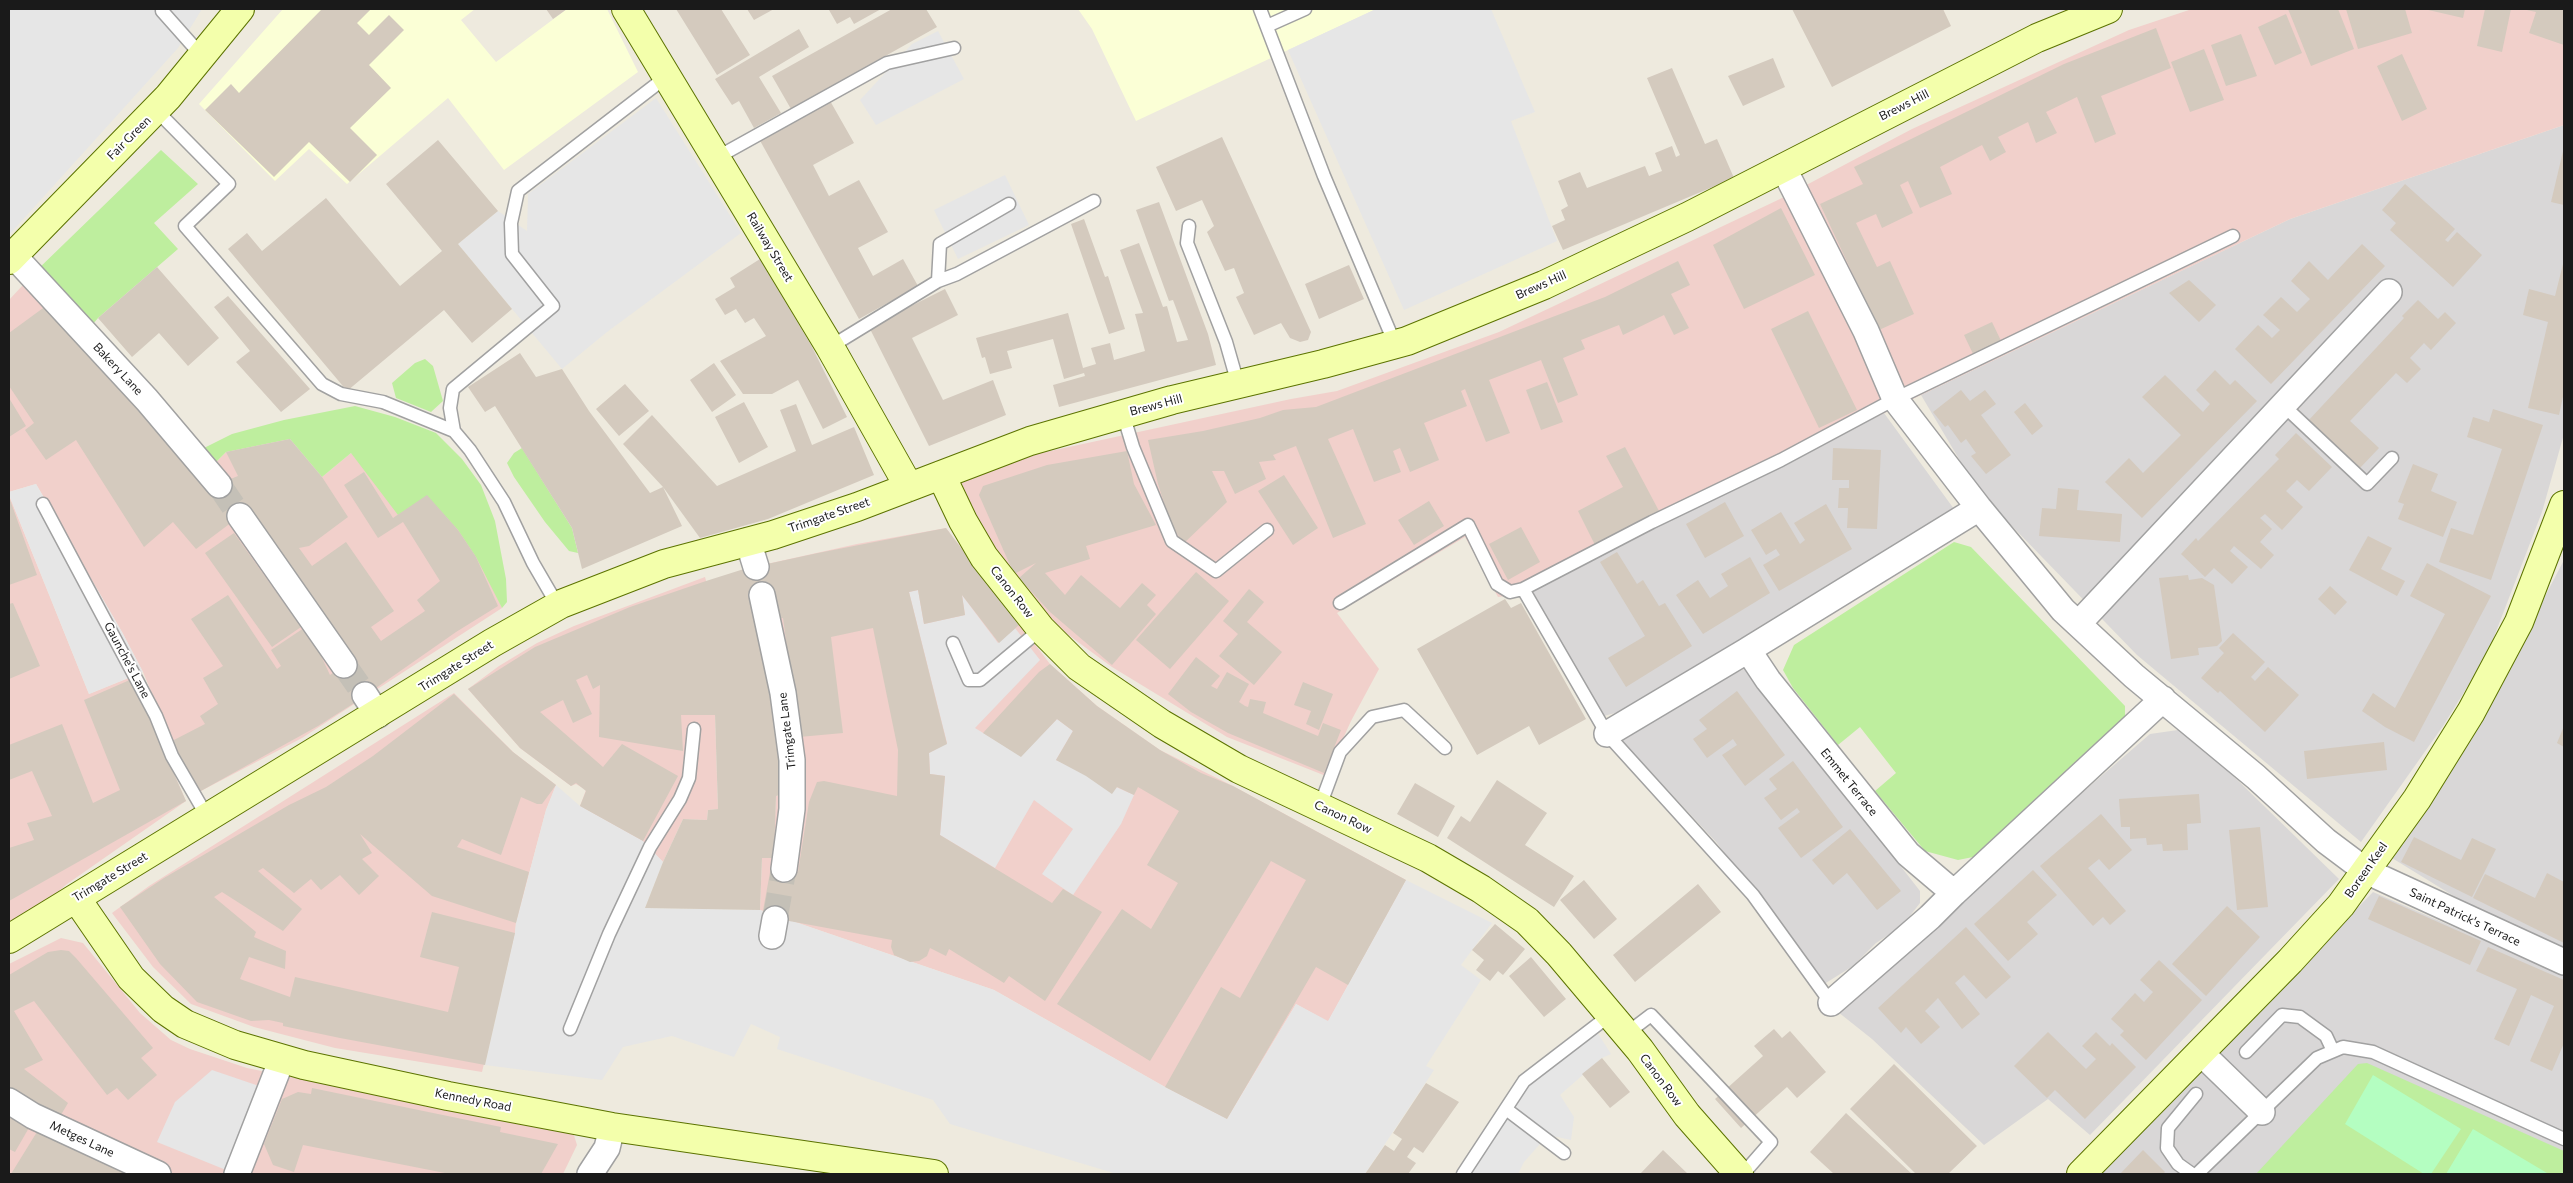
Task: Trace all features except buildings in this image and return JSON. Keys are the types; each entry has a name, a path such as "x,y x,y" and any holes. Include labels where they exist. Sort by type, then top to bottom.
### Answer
{"street":[{"name":"Fair Green","path":"10,255 156,110 240,9"},
{"name":"Railway Street","path":"626,9 830,347 909,487"},
{"name":"Brews Hill","path":"942,475 1030,441 1123,414 1395,344 1544,285 1687,217 2037,38 2108,9"},
{"name":"Saint Patrick's Terrace","path":"1783,167 1866,331 1895,399 1979,508 2039,581 2078,623 2134,676 2256,777 2326,841 2366,871 2564,962"},
{"name":"Bakery Lane","path":"10,255 147,400 219,485"},
{"path":"2078,623 2181,511 2284,406 2389,292"},
{"name":"Trimgate Street","path":"9,939 208,818 372,705 492,643 558,606 664,564 748,541 857,507 942,475"},
{"name":"Canon Row","path":"942,475 963,521 984,557 1041,629 1079,667 1162,724 1239,769 1428,858 1481,889 1527,921 1559,954 1618,1025 1687,1115 1741,1174"},
{"name":"Boreen Keel","path":"2081,1174 2290,961 2341,905 2366,871 2417,799 2471,712 2519,622 2564,505"},
{"path":"1607,734 1979,508"},
{"path":"240,516 344,666"},
{"path":"748,541 756,567"},
{"name":"Trimgate Lane","path":"762,595 783,693 792,760 792,809 784,870"},
{"name":"Emmet Terrace","path":"1748,650 1768,680 1908,854 1954,893"},
{"path":"1831,1003 1954,893 2162,699"},
{"name":"Kennedy Road","path":"76,898 131,978 163,1009 185,1024 235,1045 282,1058 448,1096 612,1127 934,1174"},
{"path":"2200,1052 2262,1112"},
{"path":"237,1174 282,1058"},
{"name":"Metges Lane","path":"9,1100 33,1116 158,1174"},
{"path":"590,1174 607,1148 612,1127"}],"lane":[{"path":"1260,9 1324,176 1395,344"},
{"path":"1267,26 1305,9"},
{"path":"162,11 202,56"},
{"path":"716,158 887,63 954,48"},
{"path":"454,431 450,408 453,389 553,306 512,254 511,223 518,191 666,77"},
{"path":"156,110 229,184 185,226 322,384 341,394 382,402 454,431 470,450 504,502 533,563 558,606"},
{"path":"830,347 938,281 957,274 1094,201"},
{"path":"938,281 940,244 1009,204"},
{"path":"1189,226 1187,243 1226,342 1238,384"},
{"path":"1340,602 1468,525 1497,584 1510,592 1523,589 1652,522 1781,460 1895,399 2233,236"},
{"path":"2284,406 2367,484 2392,458"},
{"path":"1123,414 1133,447 1172,541 1216,571 1267,530"},
{"name":"Gaunche's Lane","path":"43,504 156,716 172,756 208,818"},
{"path":"1523,589 1607,734 1753,895 1831,1003"},
{"path":"953,643 969,680 980,680 1041,629"},
{"path":"1320,806 1340,752 1372,717 1404,710 1445,748"},
{"path":"570,1029 609,934 650,847 680,799 690,778 694,729"},
{"path":"1463,1174 1524,1081 1618,1025 1651,1015 1771,1142 1741,1174"},
{"path":"2246,1052 2282,1015 2300,1017 2326,1036 2333,1051"},
{"path":"2197,1174 2317,1058 2343,1046 2373,1052 2564,1140"},
{"path":"2192,1174 2178,1164 2168,1148 2168,1128 2196,1094"},
{"path":"1506,1109 1564,1153"}],"shaded area":[{"path":"9,9 202,9 178,48 9,235"},
{"path":"283,9 475,9 461,20 496,62 567,9 607,9 638,72 504,170 448,98 347,184 309,149 275,181 199,104"},
{"path":"1078,9 1376,9 1136,121 1092,29"},
{"path":"1376,9 1491,9 1535,112 1511,121 1557,241 1404,310 1288,50"},
{"path":"2192,9 2564,9 2564,125 2290,219 1921,395 1665,521 1529,593 1498,597 1465,537 1337,613 1379,669 1351,721 1326,776 1227,737 1112,667 1048,620 1015,581 974,519 959,481 1032,455 1291,399 1337,391 1499,332 1780,199 1912,129 2129,30"},
{"path":"938,31 964,79 876,125 860,100 912,44"},
{"path":"656,98 741,233 607,332 562,369 458,244 498,211 527,231 528,194"},
{"path":"2564,125 2564,434 2542,512 2487,655 2443,726 2361,842 2137,655 1978,491 1921,395 2290,219"},
{"path":"1005,175 1029,225 958,259 934,210"},
{"path":"35,272 215,463 226,452 290,439 322,477 351,453 429,492 479,556 502,608 302,738 199,792 172,741 143,672 122,632 36,484 9,492 9,300"},
{"path":"1884,413 1954,509 1637,707 1604,716 1529,593 1665,521"},
{"path":"36,484 122,632 143,672 89,694 9,495 9,492"},
{"path":"9,495 89,694 131,677 186,801 67,884 35,911 9,925"},
{"path":"946,528 1050,664 1097,706 1160,750 1233,786 1406,880 1328,1022 1296,1004 1227,1119 1165,1087 994,990 760,910 762,858 773,858 776,796 780,795 775,704 744,569 857,544"},
{"path":"2564,560 2564,954 2496,922 2392,858 2497,688"},
{"path":"705,577 717,620 715,715 718,809 708,810 707,820 683,819 663,862 642,841 580,806 586,790 576,784 571,786 520,748 468,689 499,666 537,643 574,626"},
{"path":"918,590 924,624 965,615 962,595 998,643 1015,628 1040,660 975,728 1021,756 1057,719 1073,731 1056,760 1134,795 1121,824 1073,895 1042,874 1073,829 1034,800 995,868 940,835 945,776 930,774 929,753 947,743 909,592"},
{"path":"1746,668 1920,891 1920,903 1902,926 1876,943 1853,966 1821,986 1717,843 1621,740 1665,709"},
{"path":"454,693 513,752 556,785 546,810 516,923 482,1072 335,1048 254,1027 191,1004 153,967 112,913 149,886"},
{"path":"2185,729 2339,879 2090,1135 2048,1099 1984,1145 1872,1039 1833,1008 2150,734"},
{"path":"556,785 580,806 643,841 663,862 645,908 760,910 994,990 1165,1087 1227,1119 1296,1004 1328,1021 1406,880 1492,923 1461,965 1481,980 1426,1066 1434,1070 1365,1174 1117,1174 950,1124 933,1100 777,1049 780,1037 751,1024 734,1057 672,1036 623,1047 602,1080 485,1065 516,923 546,810"},
{"path":"2373,892 2564,975 2564,1174 2100,1174"},
{"path":"61,938 83,943 140,1013 171,1040 190,1049 247,1068 573,1132 577,1145 563,1174 9,1174 9,964"},
{"path":"1597,1032 1611,1054 1602,1058 1560,1095 1574,1117 1571,1140 1548,1135 1524,1162 1518,1174 1472,1174 1513,1099 1579,1042"},
{"path":"212,1070 259,1086 226,1170 157,1142 175,1102"}],"green space":[{"path":"161,150 198,184 154,223 178,249 98,318 89,329 35,272"},
{"path":"425,359 433,366 443,401 431,412 396,398 392,383 415,363"},
{"path":"355,406 395,417 436,433 462,459 481,485 495,521 506,579 507,602 502,608 476,557 458,530 427,496 398,515 351,453 322,477 290,439 226,452 215,463 204,448 232,434 284,420"},
{"path":"522,448 572,528 578,553 569,551 545,522 514,477 507,463 514,453"},
{"path":"1954,542 1971,547 2125,706 2125,720 1978,856 1958,860 1925,851 1875,791 1896,773 1860,727 1838,745 1793,688 1783,670 1794,645"},
{"path":"2367,1063 2564,1151 2564,1174 2256,1174 2358,1064"},
{"path":"2373,1075 2461,1129 2431,1174 2424,1174 2345,1124"},
{"path":"2473,1129 2547,1173 2547,1174 2446,1174"}],"tunnel":[{"path":"219,485 240,516"},
{"path":"344,665 365,695"},
{"path":"775,919 784,869"}]}
